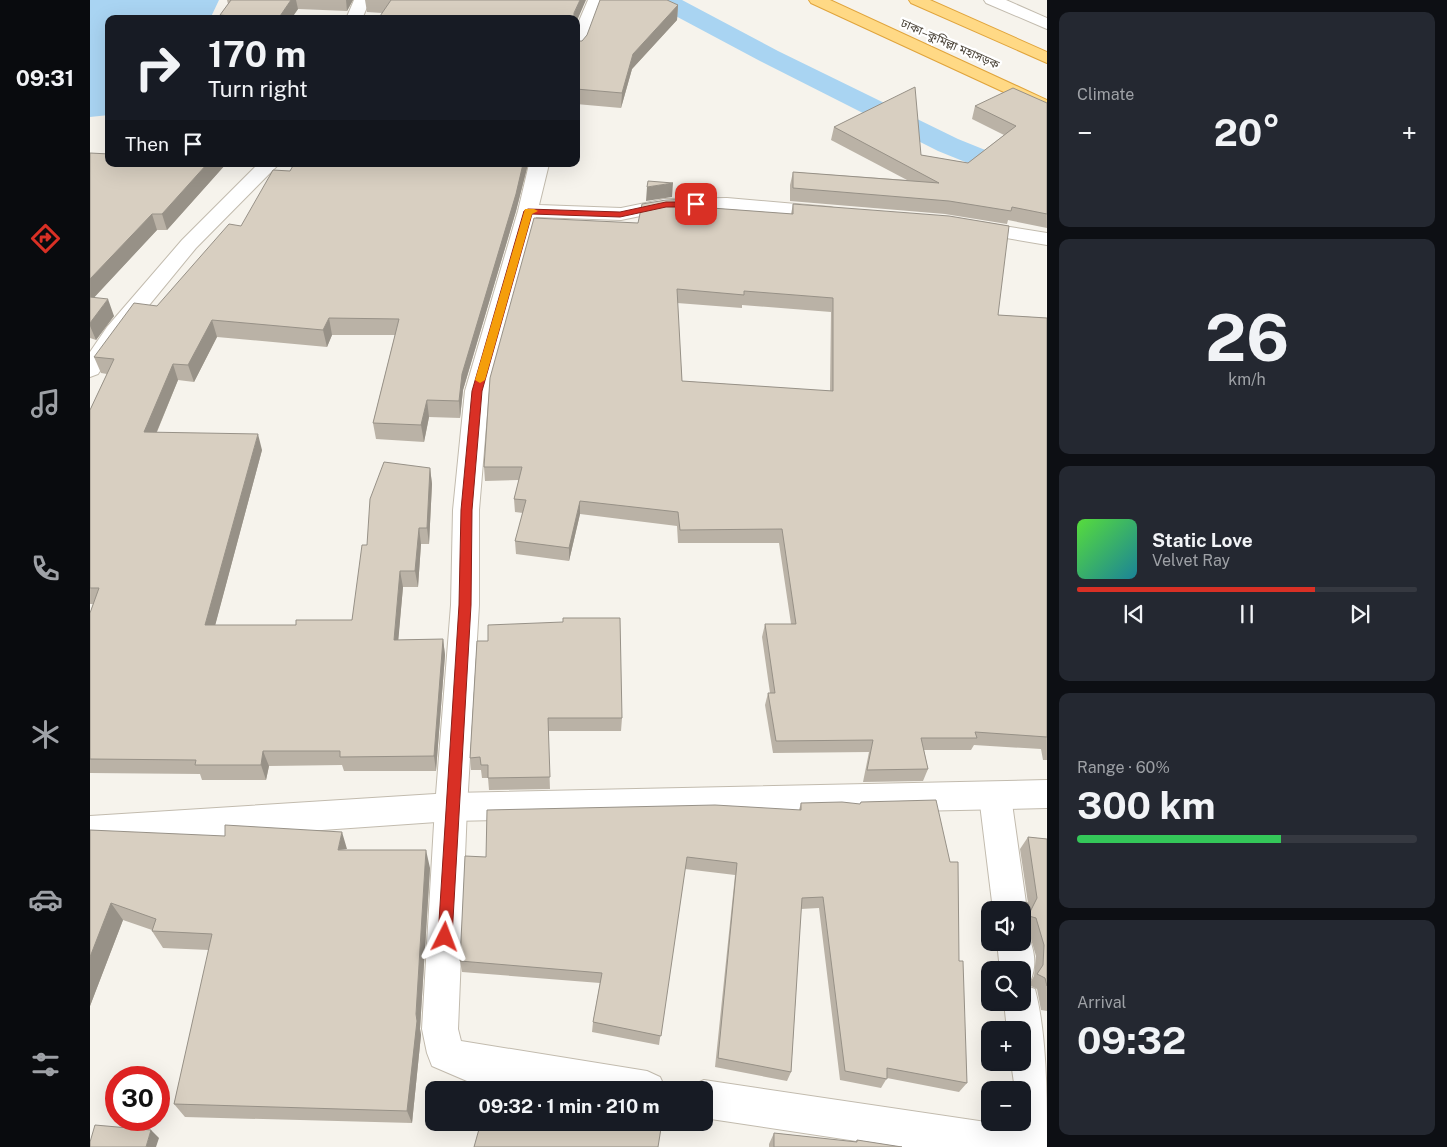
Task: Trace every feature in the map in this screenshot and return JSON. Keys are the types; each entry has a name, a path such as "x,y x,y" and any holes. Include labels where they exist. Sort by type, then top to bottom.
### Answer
{"highway":[{"path":"817,0 1047,107"},
{"name":"ঢাকা–কুমিল্লা মহাসড়ক","path":"853,0 976,56"},
{"name":"ঢাকা–কুমিল্লা মহাসড়ক","path":"917,0 1047,58"}],"street":[{"path":"356,15 362,0"},
{"path":"580,40 596,0"},
{"path":"992,0 1047,24"},
{"path":"90,369 114,332 189,244 266,167"},
{"path":"538,167 528,211 477,391 466,510 465,605 440,1029 445,1052 467,1062 589,1081"},
{"path":"528,211 620,214 666,205 727,204 847,214"},
{"path":"954,223 1047,239"},
{"path":"90,831 452,807 1047,794"},
{"path":"996,796 1009,901"},
{"path":"1023,1011 1041,1147"},
{"path":"713,1100 1025,1147"}],"water":[{"path":"90,0 219,0 212,15 105,15 105,115 90,117"}],"building":[{"path":"231,0 291,0 281,15 220,15"},
{"path":"391,0 580,0 574,15 381,15"},
{"path":"600,0 667,0 678,5 633,54 622,93 580,89 580,41 587,35"},
{"path":"915,87 921,155 968,163 1016,126 975,106 1013,88 1047,103 1047,214 1012,207 1011,211 949,201 793,188 793,172 939,183 834,127"},
{"path":"90,153 105,154 105,167 204,167 162,214 152,214 90,279"},
{"path":"292,167 522,167 516,194 462,374 459,401 427,400 421,425 373,423 399,319 329,318 323,330 212,320 188,365 173,364 144,432 258,434 205,625 296,625 296,620 352,620 362,545 367,545 370,499 384,462 430,468 427,528 419,528 415,571 400,571 394,640 443,639 434,756 340,757 340,751 263,751 261,765 195,765 196,760 90,759 90,613 99,588 90,588 90,410 114,359 94,357 134,303 157,306 229,224 241,226 273,170 290,171"},
{"path":"648,181 673,183 647,187"},
{"path":"699,199 698,207 793,214 793,204 949,216 1009,226 998,315 1047,318 1047,737 975,732 977,738 921,738 928,769 867,770 873,740 776,741 768,693 775,693 765,624 796,624 782,529 680,530 678,512 580,501 569,548 515,541 526,500 514,499 522,467 484,467 490,378 534,218 638,223 642,204 666,200","holes":["677,289 744,295 744,291 833,298 833,391 682,381"]},
{"path":"90,297 108,299 90,323"},
{"path":"563,618 620,618 622,718 548,718 550,777 488,778 488,765 481,765 480,757 470,758 477,641 488,641 488,625 563,622"},
{"path":"936,800 950,862 958,862 959,961 963,961 967,1083 887,1068 887,1079 845,1071 823,897 802,898 791,1072 718,1058 737,863 687,857 661,1036 593,1022 602,973 460,961 465,856 486,857 487,810 715,805 801,810 801,803 842,802 860,804 861,802"},
{"path":"225,825 342,832 338,850 426,850 417,1021 407,1111 174,1104 212,934 152,931 156,919 111,903 90,957 90,830 225,836"},
{"path":"1028,837 1047,839 1047,986 1045,978 1037,974 1043,965 1044,945 1036,918 1031,917 1031,910 1037,898"},
{"path":"95,1125 105,1126 105,1131 151,1131 146,1147 90,1147"},
{"path":"478,1131 661,1131 658,1147 474,1147"},
{"path":"774,1133 857,1142 857,1140 902,1147 774,1147"}],"waterway":[{"path":"664,0 769,56 948,145 1047,186"}],"slow traffic":[{"path":"480,380 528,211 534,211"}],"route":[{"path":"445,937 465,605 466,510 477,391 528,211 620,214 666,205 696,204"}]}
